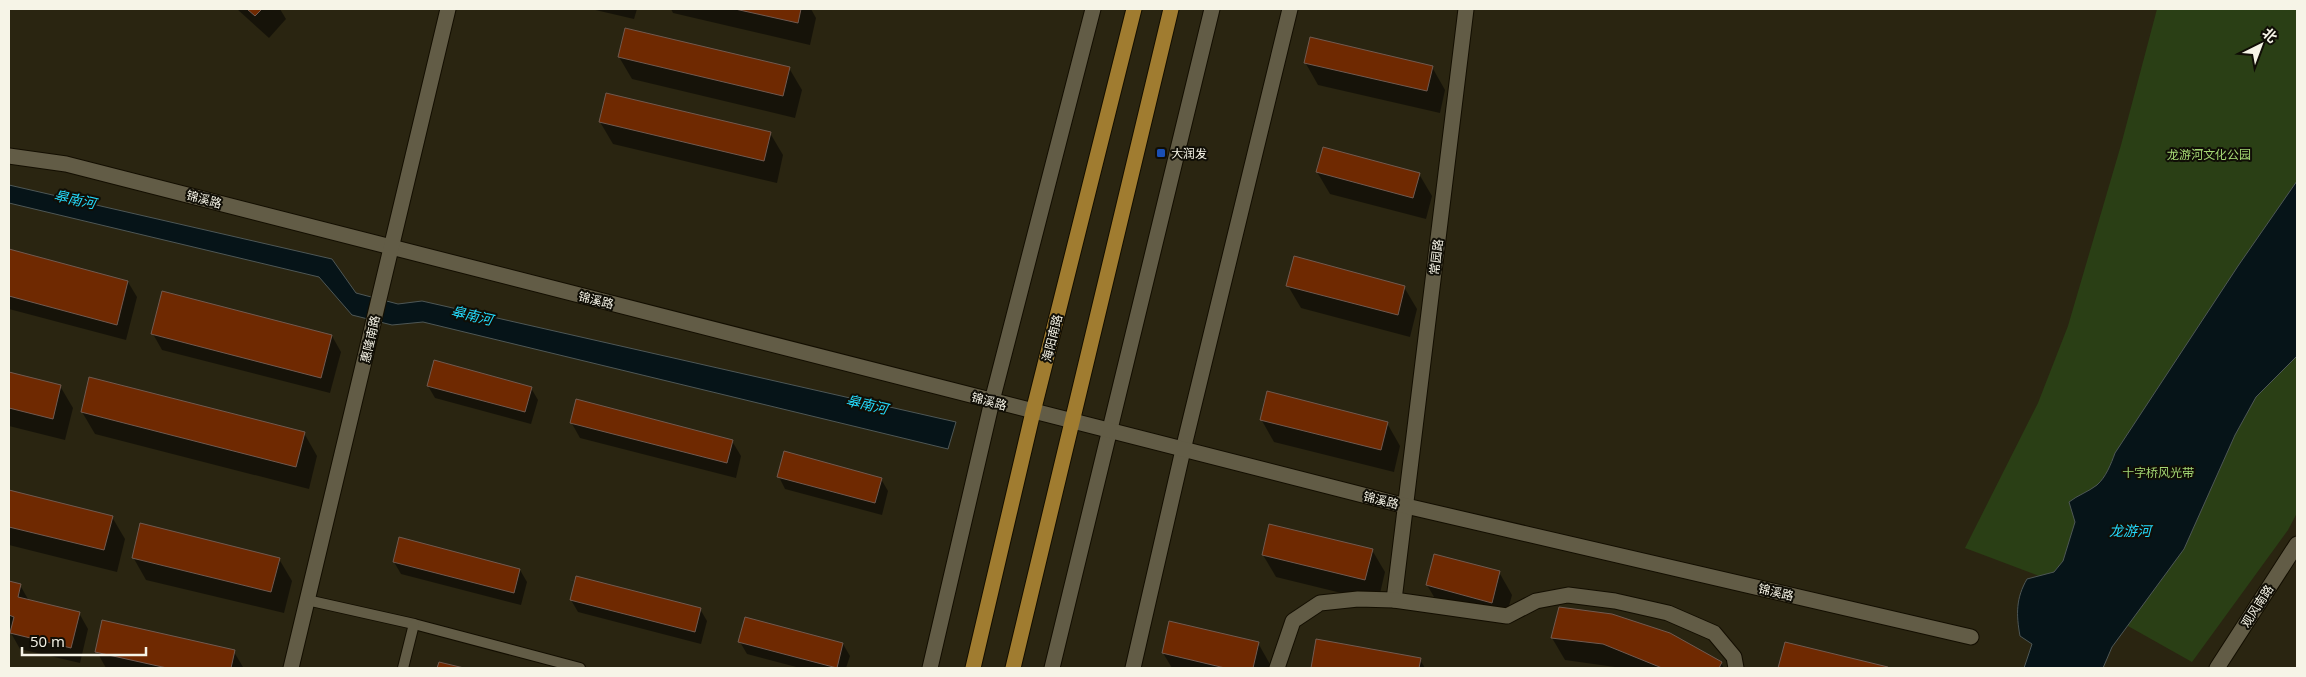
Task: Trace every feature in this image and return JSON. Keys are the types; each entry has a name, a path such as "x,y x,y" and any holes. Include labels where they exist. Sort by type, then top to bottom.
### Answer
{"main road":[{"name":"海阳南路","path":"973,668 1134,9"},
{"path":"1013,668 1070,421 1171,9"}],"street":[{"name":"惠隆南路","path":"291,668 448,9"},
{"path":"930,668 992,401 1093,9"},
{"path":"1052,668 1212,9"},
{"path":"1133,668 1183,450 1290,9"},
{"name":"常园路","path":"1394,600 1466,9"},
{"name":"锦溪路","path":"9,156 66,164 1406,506 1971,637"},
{"name":"观风南路","path":"2217,668 2297,544"},
{"path":"1277,668 1293,621 1320,603 1358,599 1394,600 1507,616 1536,602 1568,594 1615,601 1668,613 1714,634 1734,657 1736,668"}],"lane":[{"path":"307,600 414,624 580,668"},
{"path":"403,668 414,624"}],"green space":[{"name":"十字桥风光带","path":"2157,9 2297,9 2297,513 2288,530 2192,662 2039,576 1965,548 2038,403 2068,326 2121,145"}],"water":[{"name":"龙游河","path":"2297,181 2297,356 2256,397 2235,435 2184,549 2112,647 2103,668 2024,668 2032,644 2020,636 2018,620 2019,600 2027,579 2054,572 2063,561 2075,522 2069,502 2097,485 2103,478 2115,453 2238,266"},
{"name":"皋南河","path":"9,185 332,259 356,293 398,304 422,301 956,422 948,449 423,322 392,325 352,315 319,277 9,203"}],"building":[{"path":"247,9 262,9 255,16"},
{"path":"735,9 801,9 798,23"},
{"path":"625,28 790,67 783,96 618,57"},
{"path":"1310,37 1433,66 1427,91 1304,63"},
{"path":"606,93 771,132 764,161 599,122"},
{"path":"1323,147 1420,173 1413,198 1316,172"},
{"path":"9,249 128,281 117,325 9,296"},
{"path":"1294,256 1405,286 1398,315 1286,286"},
{"path":"162,291 332,335 321,378 151,334"},
{"path":"434,360 532,387 525,412 427,386"},
{"path":"9,372 61,385 53,419 9,408"},
{"path":"89,377 305,432 296,467 81,412"},
{"path":"1267,391 1388,422 1381,450 1260,420"},
{"path":"576,399 733,440 727,463 570,423"},
{"path":"784,451 882,478 875,503 777,477"},
{"path":"9,490 113,516 104,550 9,527"},
{"path":"140,523 280,558 271,592 132,558"},
{"path":"1269,524 1373,549 1365,580 1262,555"},
{"path":"399,537 520,569 514,593 393,562"},
{"path":"1434,554 1500,571 1492,603 1426,585"},
{"path":"576,576 701,608 695,632 570,600"},
{"path":"9,581 21,584 18,597 80,612 71,648 10,633 14,617 9,615"},
{"path":"1559,607 1612,614 1670,633 1722,662 1719,668 1662,668 1603,644 1551,638"},
{"path":"745,617 843,643 837,668 738,642"},
{"path":"102,620 235,650 231,668 167,668 95,652"},
{"path":"1169,621 1259,642 1253,668 1225,668 1162,653"},
{"path":"1316,639 1421,658 1419,668 1311,668"},
{"path":"1785,642 1888,667 1888,668 1778,668"},
{"path":"439,662 464,668 437,668"}],"place":[{"name":"大润发","path":"1161,153"}],"park label":[{"name":"龙游河文化公园","path":"2209,154"}]}
